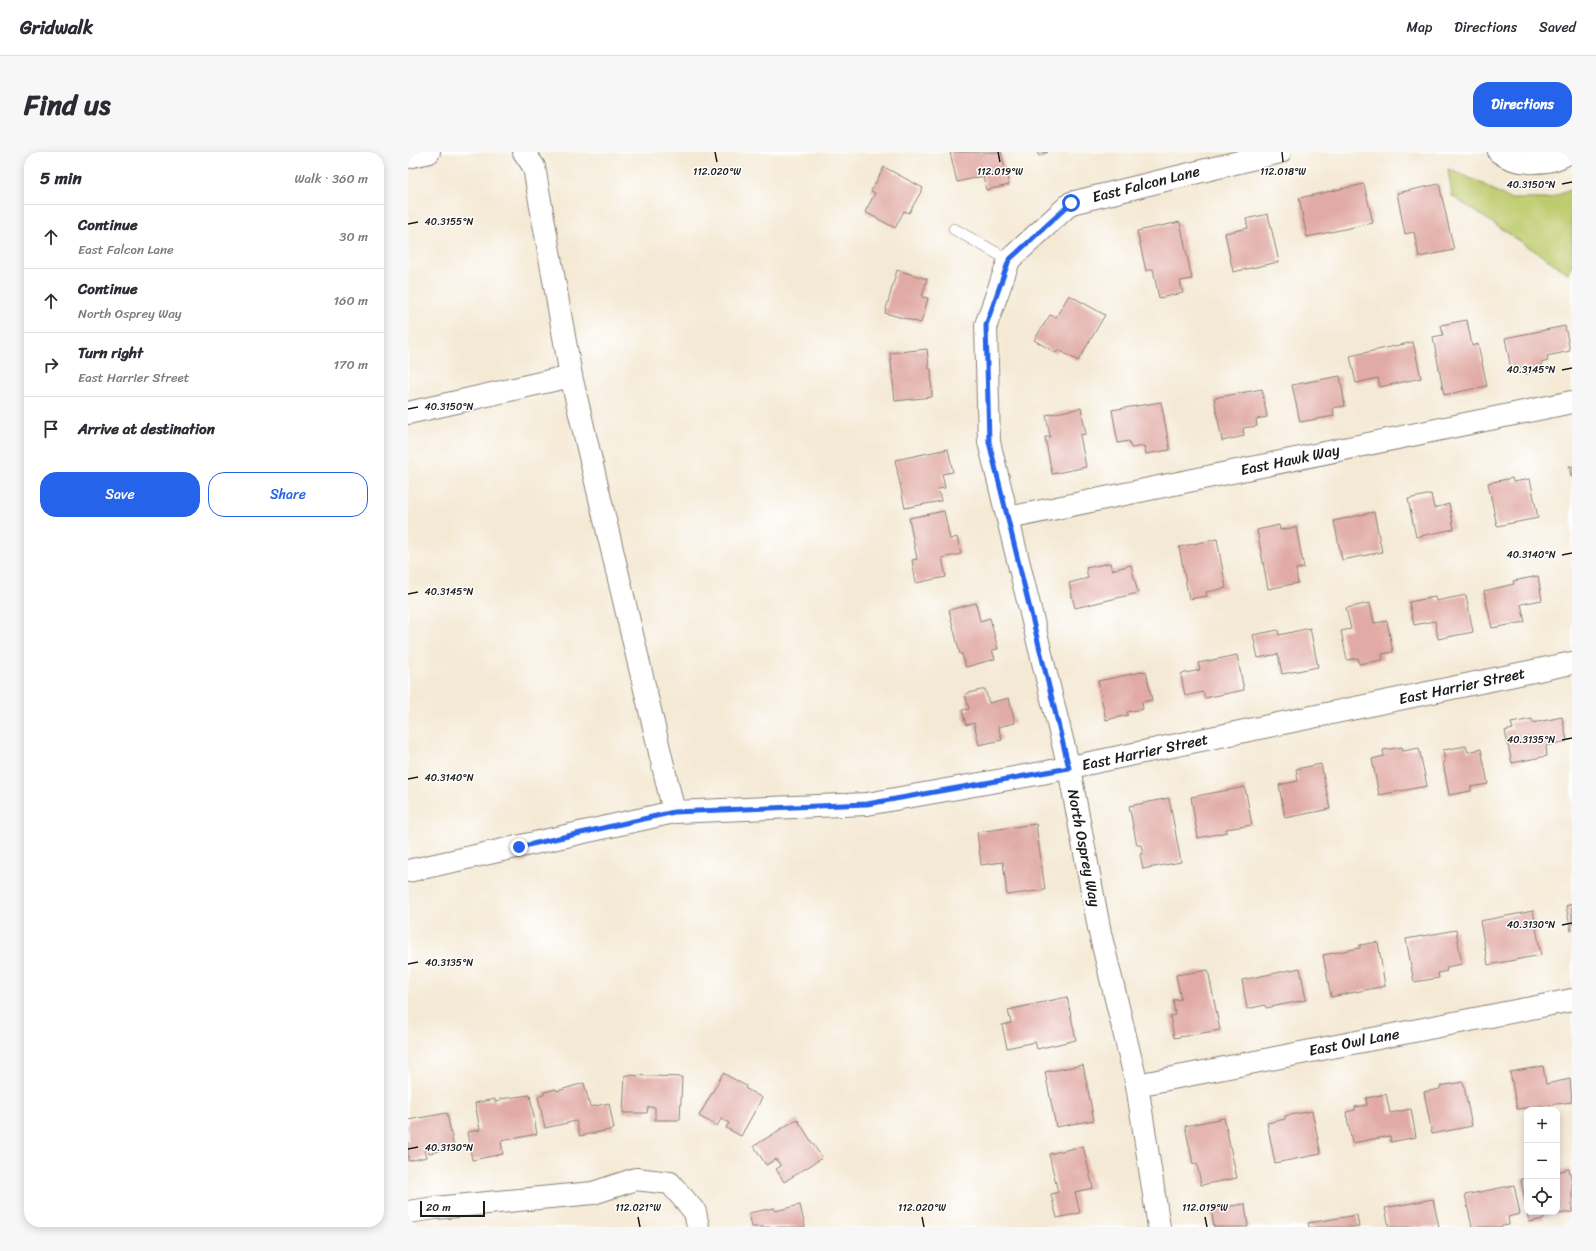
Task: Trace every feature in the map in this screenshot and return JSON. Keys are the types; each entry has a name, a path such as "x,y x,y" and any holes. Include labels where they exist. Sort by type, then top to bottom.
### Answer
{"street":[{"path":"408,157 429,152"},
{"path":"524,152 534,167 571,376 674,812"},
{"name":"East Falcon Lane","path":"1009,260 1071,203 1280,152"},
{"path":"1500,152 1522,161 1543,162 1564,156 1569,152"},
{"name":"North Osprey Way","path":"1009,260 986,325 989,442 1069,768 1100,933 1137,1085 1159,1227"},
{"path":"408,413 571,376"},
{"name":"East Hawk Way","path":"1008,518 1572,402"},
{"name":"East Harrier Street","path":"408,871 674,812 867,804 1069,768 1572,662"},
{"name":"East Owl Lane","path":"1137,1085 1572,1000"},
{"path":"408,1212 435,1208 593,1193 636,1179 670,1183 695,1212 698,1227"}],"lane":[{"path":"954,229 1009,260"}],"green space":[{"path":"1448,169 1477,181 1510,199 1548,199 1572,189 1572,267 1568,273 1452,196"}],"building":[{"path":"950,152 1001,152 1009,185 986,190 983,176 957,182"},
{"path":"1037,152 1048,152 1039,156"},
{"path":"884,167 923,188 909,213 904,211 895,228 865,212 875,193 871,191"},
{"path":"1364,184 1373,223 1307,237 1299,198"},
{"path":"1439,184 1454,250 1419,257 1414,232 1405,234 1397,193"},
{"path":"1268,214 1279,262 1233,272 1225,233 1248,228 1246,219"},
{"path":"1180,222 1192,279 1180,281 1183,293 1159,298 1153,269 1146,271 1137,231"},
{"path":"897,270 927,279 922,297 928,298 921,323 885,313"},
{"path":"1069,295 1105,315 1078,361 1059,350 1056,353 1034,340 1050,315 1056,317"},
{"path":"1467,320 1472,346 1478,344 1487,386 1444,395 1433,337 1443,335 1441,325"},
{"path":"1565,326 1570,351 1547,356 1548,361 1541,363 1542,370 1526,374 1525,366 1511,369 1505,338"},
{"path":"1413,342 1421,378 1380,387 1378,378 1356,383 1350,356"},
{"path":"927,349 929,369 931,369 932,397 895,401 890,353"},
{"path":"1340,376 1345,406 1333,408 1334,416 1300,422 1292,385"},
{"path":"1262,389 1267,417 1256,419 1257,426 1243,428 1244,436 1222,441 1214,398"},
{"path":"1161,402 1170,450 1146,454 1144,446 1131,448 1129,441 1118,443 1112,410"},
{"path":"1081,408 1086,434 1080,435 1086,467 1052,474 1045,437 1050,437 1046,415"},
{"path":"948,449 953,472 942,474 945,488 938,489 941,501 905,508 895,460"},
{"path":"1569,466 1572,466 1572,477 1571,477"},
{"path":"1512,478 1513,482 1530,479 1538,518 1497,526 1488,483"},
{"path":"1431,494 1434,508 1449,504 1454,529 1416,537 1408,499"},
{"path":"944,511 950,539 957,537 961,554 942,558 946,577 916,583 912,560 917,559 909,518"},
{"path":"1374,512 1382,552 1342,560 1334,521"},
{"path":"1279,525 1280,530 1296,527 1304,568 1296,569 1298,583 1268,589 1257,530"},
{"path":"1217,539 1226,588 1206,592 1207,596 1189,599 1179,547"},
{"path":"1110,563 1112,570 1131,565 1138,593 1075,608 1069,583 1088,578 1086,568"},
{"path":"1538,576 1542,600 1521,604 1525,622 1492,628 1484,591 1514,584 1513,581"},
{"path":"1466,595 1473,632 1438,639 1435,621 1414,625 1409,602 1435,597 1436,601"},
{"path":"976,603 980,621 990,618 998,649 992,650 995,659 966,667 962,654 960,654 949,610"},
{"path":"1370,603 1374,623 1387,621 1393,652 1382,654 1383,660 1359,664 1358,658 1347,660 1341,631 1351,629 1346,608"},
{"path":"1310,628 1318,667 1282,674 1278,654 1258,658 1253,635 1278,630 1279,635"},
{"path":"1237,655 1244,690 1205,698 1203,692 1185,696 1181,674 1200,670 1198,663"},
{"path":"1146,671 1152,700 1142,702 1143,709 1127,712 1128,715 1106,720 1098,681"},
{"path":"985,689 989,703 1009,698 1015,723 998,727 1002,740 979,745 974,723 966,725 962,710 969,709 965,694"},
{"path":"1562,717 1567,741 1546,746 1547,756 1512,763 1505,731 1513,729 1511,723 1532,719 1533,723"},
{"path":"1466,746 1468,752 1481,749 1488,784 1471,787 1471,791 1449,795 1443,762 1445,762 1443,750"},
{"path":"1402,747 1403,751 1419,748 1427,786 1379,795 1372,759 1384,756 1383,750"},
{"path":"1321,764 1330,809 1285,818 1279,785 1298,781 1296,769"},
{"path":"1245,787 1252,825 1226,829 1227,832 1198,838 1191,797"},
{"path":"1169,798 1181,862 1143,869 1140,854 1143,854 1141,845 1137,845 1129,806"},
{"path":"1036,824 1045,890 1007,895 1003,862 981,865 977,832"},
{"path":"1572,904 1572,931 1571,931 1566,906"},
{"path":"1533,911 1541,955 1488,965 1480,921"},
{"path":"1456,930 1462,964 1446,967 1447,971 1438,973 1439,978 1414,982 1406,939"},
{"path":"1378,942 1385,986 1331,997 1323,955 1360,948 1360,945"},
{"path":"1300,968 1306,1000 1266,1008 1265,1005 1247,1009 1242,980"},
{"path":"1208,970 1220,1030 1174,1038 1170,1016 1175,1015 1173,1000 1181,999 1176,975"},
{"path":"1067,997 1076,1040 1037,1049 1035,1042 1007,1048 1002,1025 1011,1023 1008,1010"},
{"path":"1083,1065 1094,1120 1056,1127 1045,1072"},
{"path":"1543,1066 1546,1084 1570,1079 1572,1102 1517,1109 1510,1072"},
{"path":"723,1073 746,1086 745,1088 762,1098 741,1136 726,1128 729,1123 721,1119 717,1126 699,1116"},
{"path":"625,1075 682,1077 680,1120 655,1120 655,1107 648,1107 647,1113 623,1113"},
{"path":"1463,1082 1472,1126 1432,1134 1424,1092 1440,1089 1440,1086"},
{"path":"584,1083 590,1107 609,1103 614,1129 580,1136 576,1121 545,1128 538,1096 544,1095 544,1092 556,1089 557,1091"},
{"path":"1386,1094 1390,1113 1411,1109 1416,1137 1391,1142 1390,1136 1352,1143 1346,1112 1355,1110 1355,1107 1367,1105 1366,1098"},
{"path":"530,1095 537,1134 501,1141 503,1154 472,1160 467,1132 480,1130 475,1103 495,1099 495,1102 500,1101 500,1099"},
{"path":"1312,1111 1321,1154 1275,1163 1267,1123 1285,1119 1285,1116"},
{"path":"447,1113 454,1148 429,1153 428,1149 425,1150 427,1157 408,1161 408,1120"},
{"path":"1224,1118 1237,1178 1201,1185 1197,1163 1193,1164 1185,1126"},
{"path":"797,1119 822,1158 784,1182 776,1169 781,1166 776,1159 766,1165 754,1146"},
{"path":"1083,1146 1093,1188 1075,1192 1080,1213 1057,1218 1051,1194 1058,1192 1049,1154"},
{"path":"1569,1169 1572,1182 1572,1212 1560,1214 1560,1171"},
{"path":"1524,1178 1524,1196 1521,1179"},
{"path":"1514,1185 1520,1214 1508,1217 1509,1225 1498,1227 1472,1227 1465,1195"},
{"path":"1433,1199 1439,1227 1389,1227 1385,1208"},
{"path":"1245,1204 1248,1227 1214,1227 1211,1209"},
{"path":"800,1205 805,1227 752,1227 749,1213 774,1208 775,1211"},
{"path":"1357,1215 1359,1227 1309,1227 1308,1223"},
{"path":"1528,1215 1550,1215 1543,1216 1544,1219 1529,1222"}],"route":[{"path":"519,847 674,812 867,804 1069,768 989,442 986,325 1009,260 1071,203"}]}
